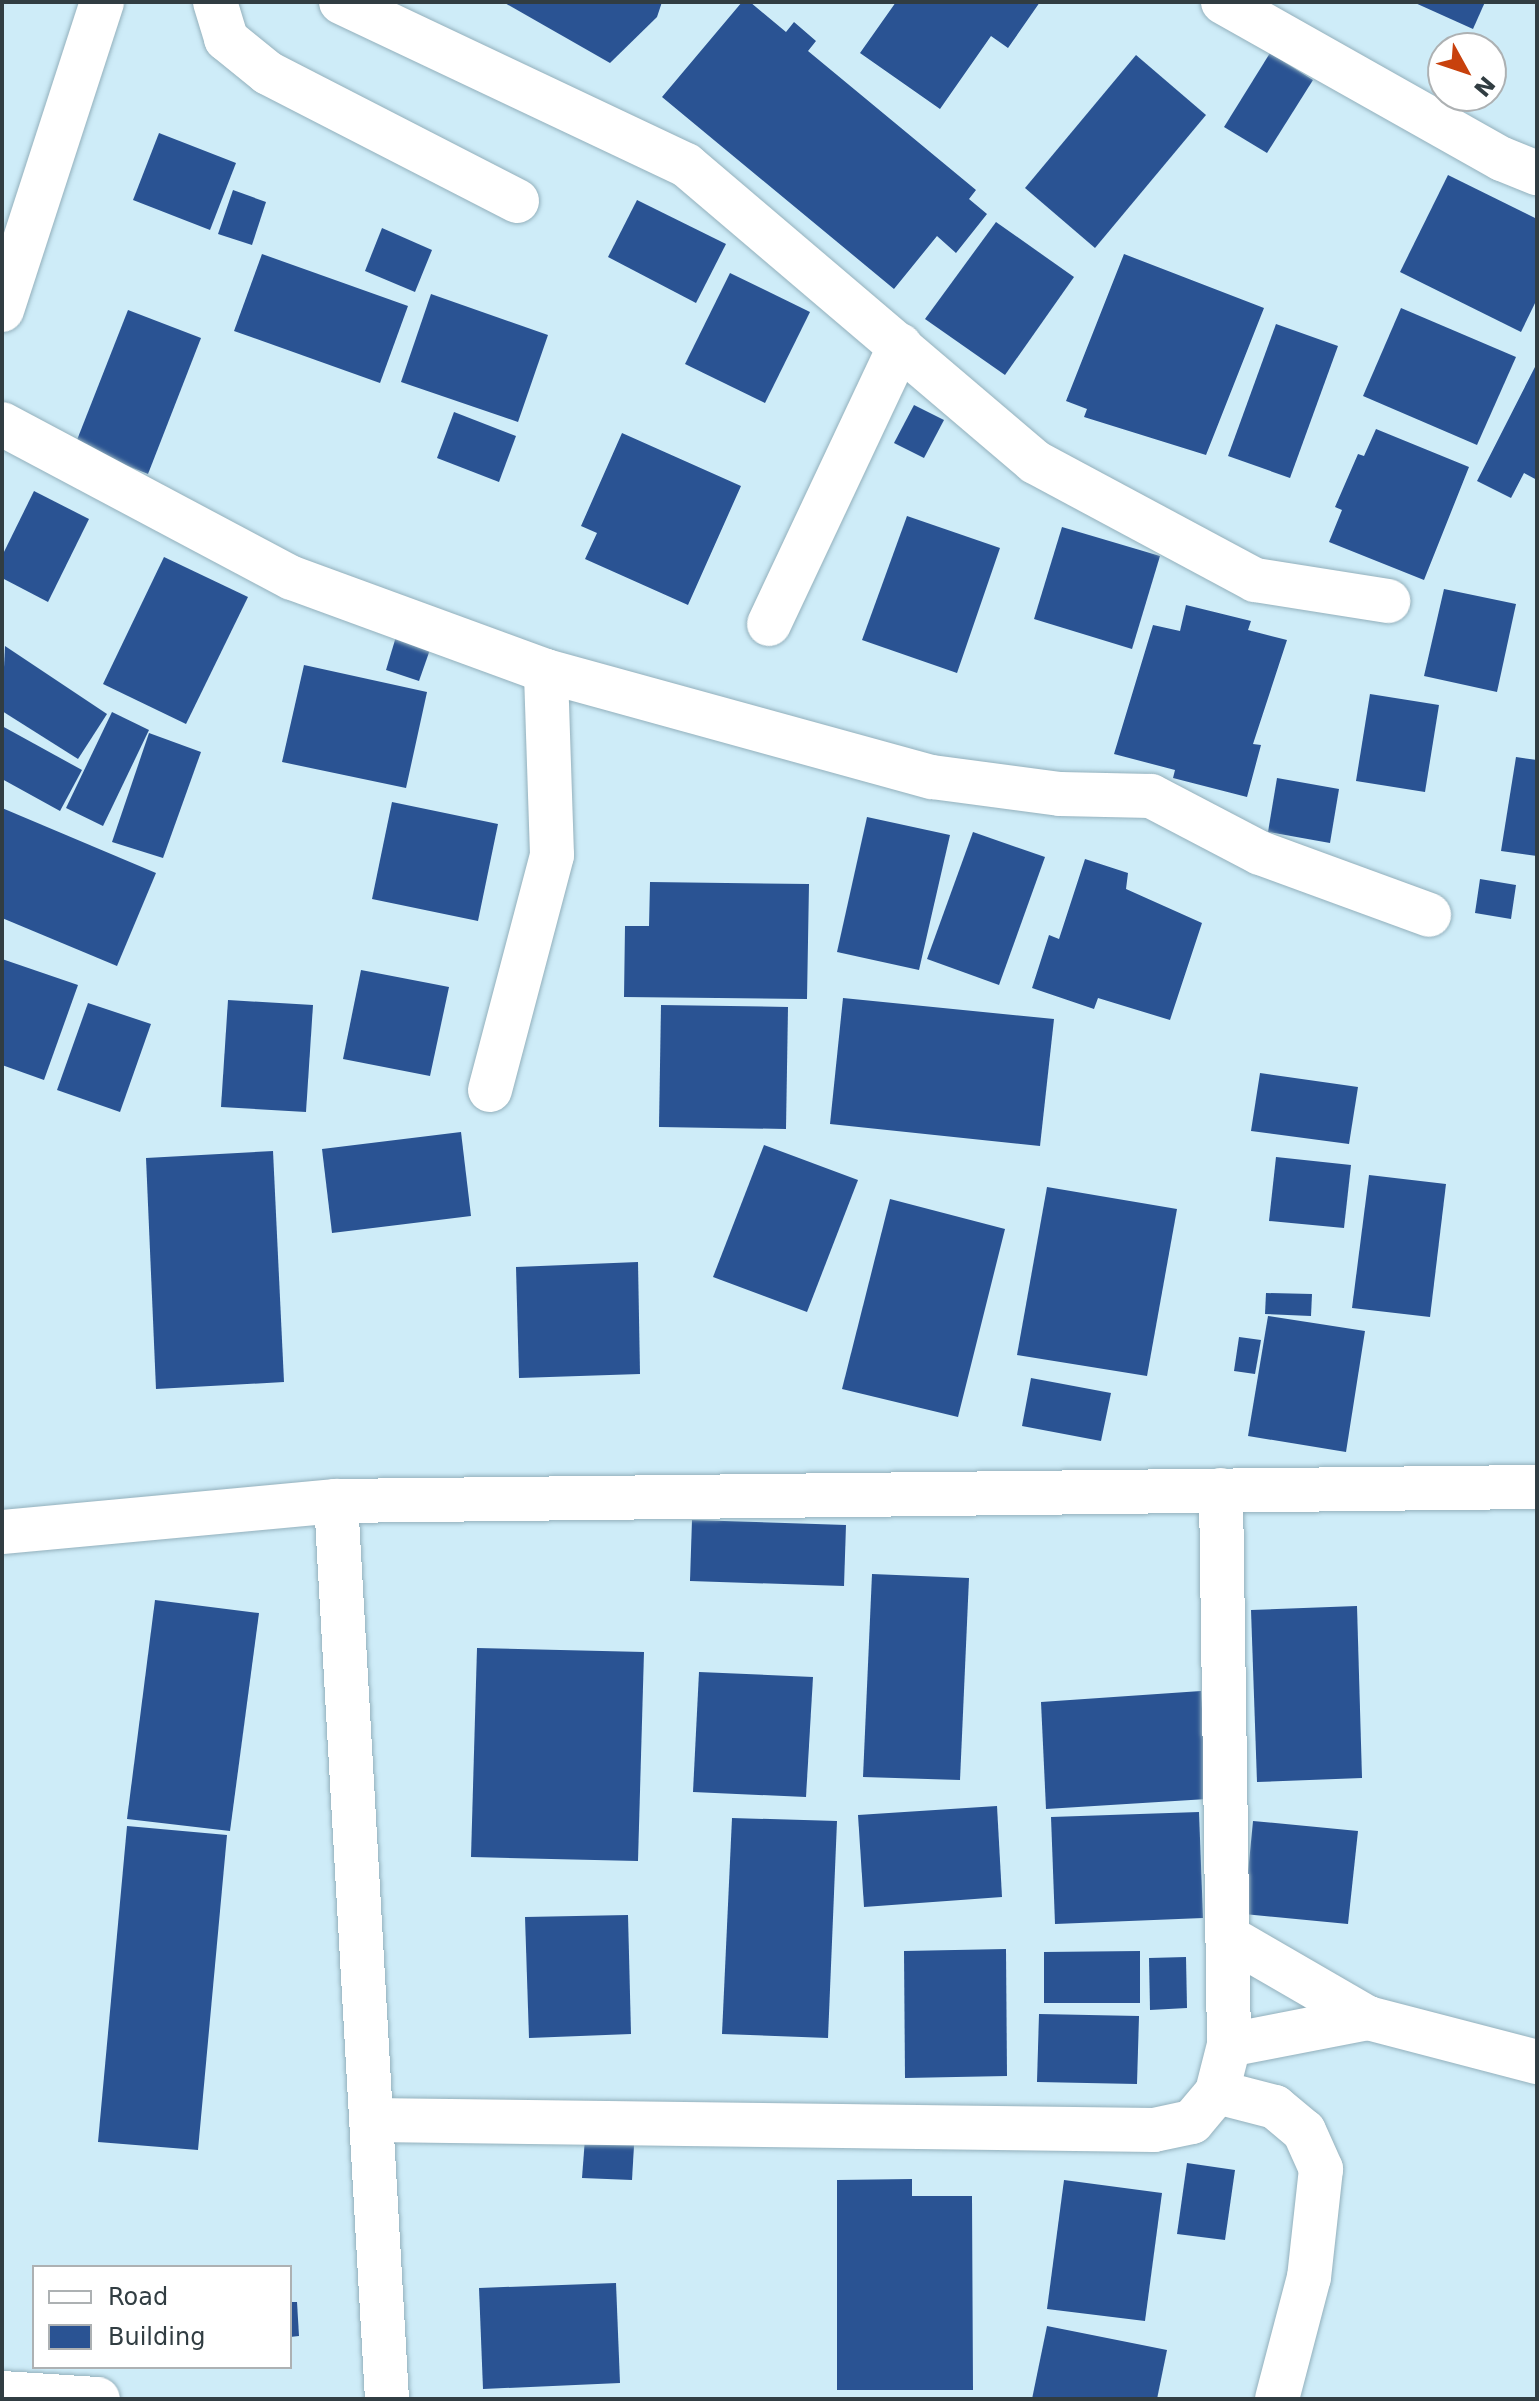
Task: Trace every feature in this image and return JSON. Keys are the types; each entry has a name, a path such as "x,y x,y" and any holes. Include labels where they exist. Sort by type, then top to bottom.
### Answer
{"street":[{"path":"2,310 102,2"},
{"path":"215,2 226,39 268,73 517,201"},
{"path":"341,2 686,165 1035,462 1255,580 1388,601"},
{"path":"1223,2 1502,159 1537,173"},
{"path":"769,624 900,345"},
{"path":"2,424 292,578 546,671 932,777 1060,794 1151,796 1260,853 1429,915"},
{"path":"490,1090 552,855 546,671"},
{"path":"2,1532 336,1501 1537,1487"},
{"path":"372,2120 1154,2130 1192,2122 1217,2092 1229,2045 1221,1490"},
{"path":"336,1501 387,2399"},
{"path":"1228,1937 1368,2018 1537,2062"},
{"path":"1229,2045 1368,2018"},
{"path":"1217,2092 1275,2107 1304,2131 1321,2169 1309,2277 1277,2399"},
{"path":"2,2393 98,2399"}],"building":[{"path":"503,2 662,2 657,17 610,63"},
{"path":"742,2 750,2 786,32 794,22 816,41 808,51 976,190 969,199 987,214 956,253 937,236 894,289 662,97"},
{"path":"896,2 1040,2 1008,48 991,36 940,109 860,53"},
{"path":"1413,2 1485,2 1473,29"},
{"path":"1270,53 1313,80 1267,153 1224,127"},
{"path":"1136,55 1206,115 1095,248 1025,188"},
{"path":"159,133 236,163 210,230 133,200"},
{"path":"1448,175 1537,219 1537,299 1521,332 1400,272"},
{"path":"233,190 266,202 252,245 218,234"},
{"path":"637,200 726,244 696,303 608,257"},
{"path":"996,222 1074,277 1005,375 925,319"},
{"path":"382,228 432,250 415,292 365,271"},
{"path":"262,254 408,306 380,383 234,331"},
{"path":"1124,254 1264,308 1206,455 1084,417 1087,409 1066,401"},
{"path":"730,273 810,312 765,403 685,364"},
{"path":"431,294 548,335 518,422 401,382"},
{"path":"1401,308 1516,357 1477,445 1363,396"},
{"path":"128,310 201,338 148,474 75,445"},
{"path":"1276,324 1338,346 1290,478 1228,456"},
{"path":"1537,363 1537,480 1524,473 1511,498 1477,481"},
{"path":"914,405 944,420 924,458 894,443"},
{"path":"454,412 516,436 499,482 437,458"},
{"path":"1376,429 1469,467 1424,580 1329,542 1342,510 1335,507 1358,454 1364,456"},
{"path":"622,433 741,486 688,605 585,559 597,533 581,526"},
{"path":"34,491 89,519 48,602 2,578 2,556"},
{"path":"907,516 1000,548 957,673 862,640"},
{"path":"1062,527 1160,556 1132,649 1034,619"},
{"path":"164,557 248,597 186,724 103,684"},
{"path":"1444,589 1516,604 1497,692 1424,676"},
{"path":"1186,605 1251,621 1248,630 1287,640 1253,744 1261,745 1247,797 1173,778 1175,770 1114,754 1153,625 1180,631"},
{"path":"398,630 433,641 419,681 386,670"},
{"path":"5,646 107,714 78,759 2,711"},
{"path":"304,665 427,692 406,788 282,762"},
{"path":"1370,694 1439,705 1425,792 1356,781"},
{"path":"112,712 149,730 103,826 66,808"},
{"path":"2,726 82,770 60,811 2,779"},
{"path":"149,733 201,752 163,858 112,842"},
{"path":"1516,757 1537,760 1537,856 1501,851"},
{"path":"1277,778 1339,789 1330,843 1268,832"},
{"path":"392,802 498,824 478,921 372,899"},
{"path":"2,808 156,873 117,966 2,918"},
{"path":"867,817 950,835 919,970 837,952"},
{"path":"973,832 1045,857 999,985 927,959"},
{"path":"1085,859 1128,873 1126,889 1202,923 1170,1020 1098,998 1094,1009 1032,988 1049,935 1059,939"},
{"path":"1480,879 1516,885 1511,919 1475,913"},
{"path":"650,882 809,884 807,999 624,997 625,926 649,926"},
{"path":"2,959 78,985 44,1080 2,1065"},
{"path":"361,970 449,987 430,1076 343,1059"},
{"path":"843,998 1054,1019 1040,1146 830,1124"},
{"path":"228,1000 313,1005 306,1112 221,1107"},
{"path":"88,1003 151,1024 120,1112 57,1090"},
{"path":"661,1005 788,1007 786,1129 659,1127"},
{"path":"1260,1073 1358,1087 1349,1144 1251,1131"},
{"path":"461,1132 471,1216 332,1233 322,1149"},
{"path":"764,1145 858,1180 807,1312 713,1277"},
{"path":"273,1151 284,1382 156,1389 146,1158"},
{"path":"1276,1157 1351,1165 1344,1228 1269,1221"},
{"path":"1369,1175 1446,1184 1430,1317 1352,1308"},
{"path":"1047,1187 1177,1209 1147,1376 1017,1355"},
{"path":"890,1199 1005,1229 958,1417 842,1389"},
{"path":"638,1262 640,1374 519,1378 516,1267"},
{"path":"1266,1293 1312,1294 1311,1316 1265,1314"},
{"path":"1268,1316 1365,1331 1346,1452 1248,1436"},
{"path":"1239,1337 1261,1340 1255,1374 1234,1371"},
{"path":"1031,1378 1111,1393 1101,1441 1022,1426"},
{"path":"692,1520 846,1525 844,1586 690,1581"},
{"path":"872,1574 969,1578 960,1780 863,1777"},
{"path":"155,1600 259,1613 230,1831 127,1819"},
{"path":"1357,1606 1362,1778 1257,1782 1251,1610"},
{"path":"477,1648 644,1652 638,1861 471,1857"},
{"path":"699,1672 813,1677 806,1797 693,1792"},
{"path":"1201,1691 1207,1799 1046,1809 1041,1702"},
{"path":"997,1806 1002,1897 864,1907 858,1815"},
{"path":"1199,1812 1203,1918 1055,1924 1051,1817"},
{"path":"732,1818 837,1821 828,2038 722,2034"},
{"path":"1253,1821 1358,1831 1348,1924 1244,1914"},
{"path":"127,1826 227,1835 198,2150 98,2142"},
{"path":"628,1915 631,2034 529,2038 525,1917"},
{"path":"1006,1949 1007,2076 905,2078 904,1951"},
{"path":"1140,1951 1140,2003 1044,2003 1044,1952"},
{"path":"1186,1957 1187,2008 1150,2010 1149,1958"},
{"path":"1039,2014 1139,2016 1137,2084 1037,2082"},
{"path":"586,2125 635,2128 632,2180 582,2178"},
{"path":"1187,2163 1235,2170 1225,2240 1177,2234"},
{"path":"912,2179 912,2196 972,2196 973,2390 837,2390 837,2180"},
{"path":"1064,2180 1162,2193 1145,2321 1047,2309"},
{"path":"616,2283 620,2383 483,2389 479,2288"},
{"path":"292,2302 297,2302 299,2336 292,2337"},
{"path":"1047,2326 1167,2350 1157,2399 1032,2399"}]}
